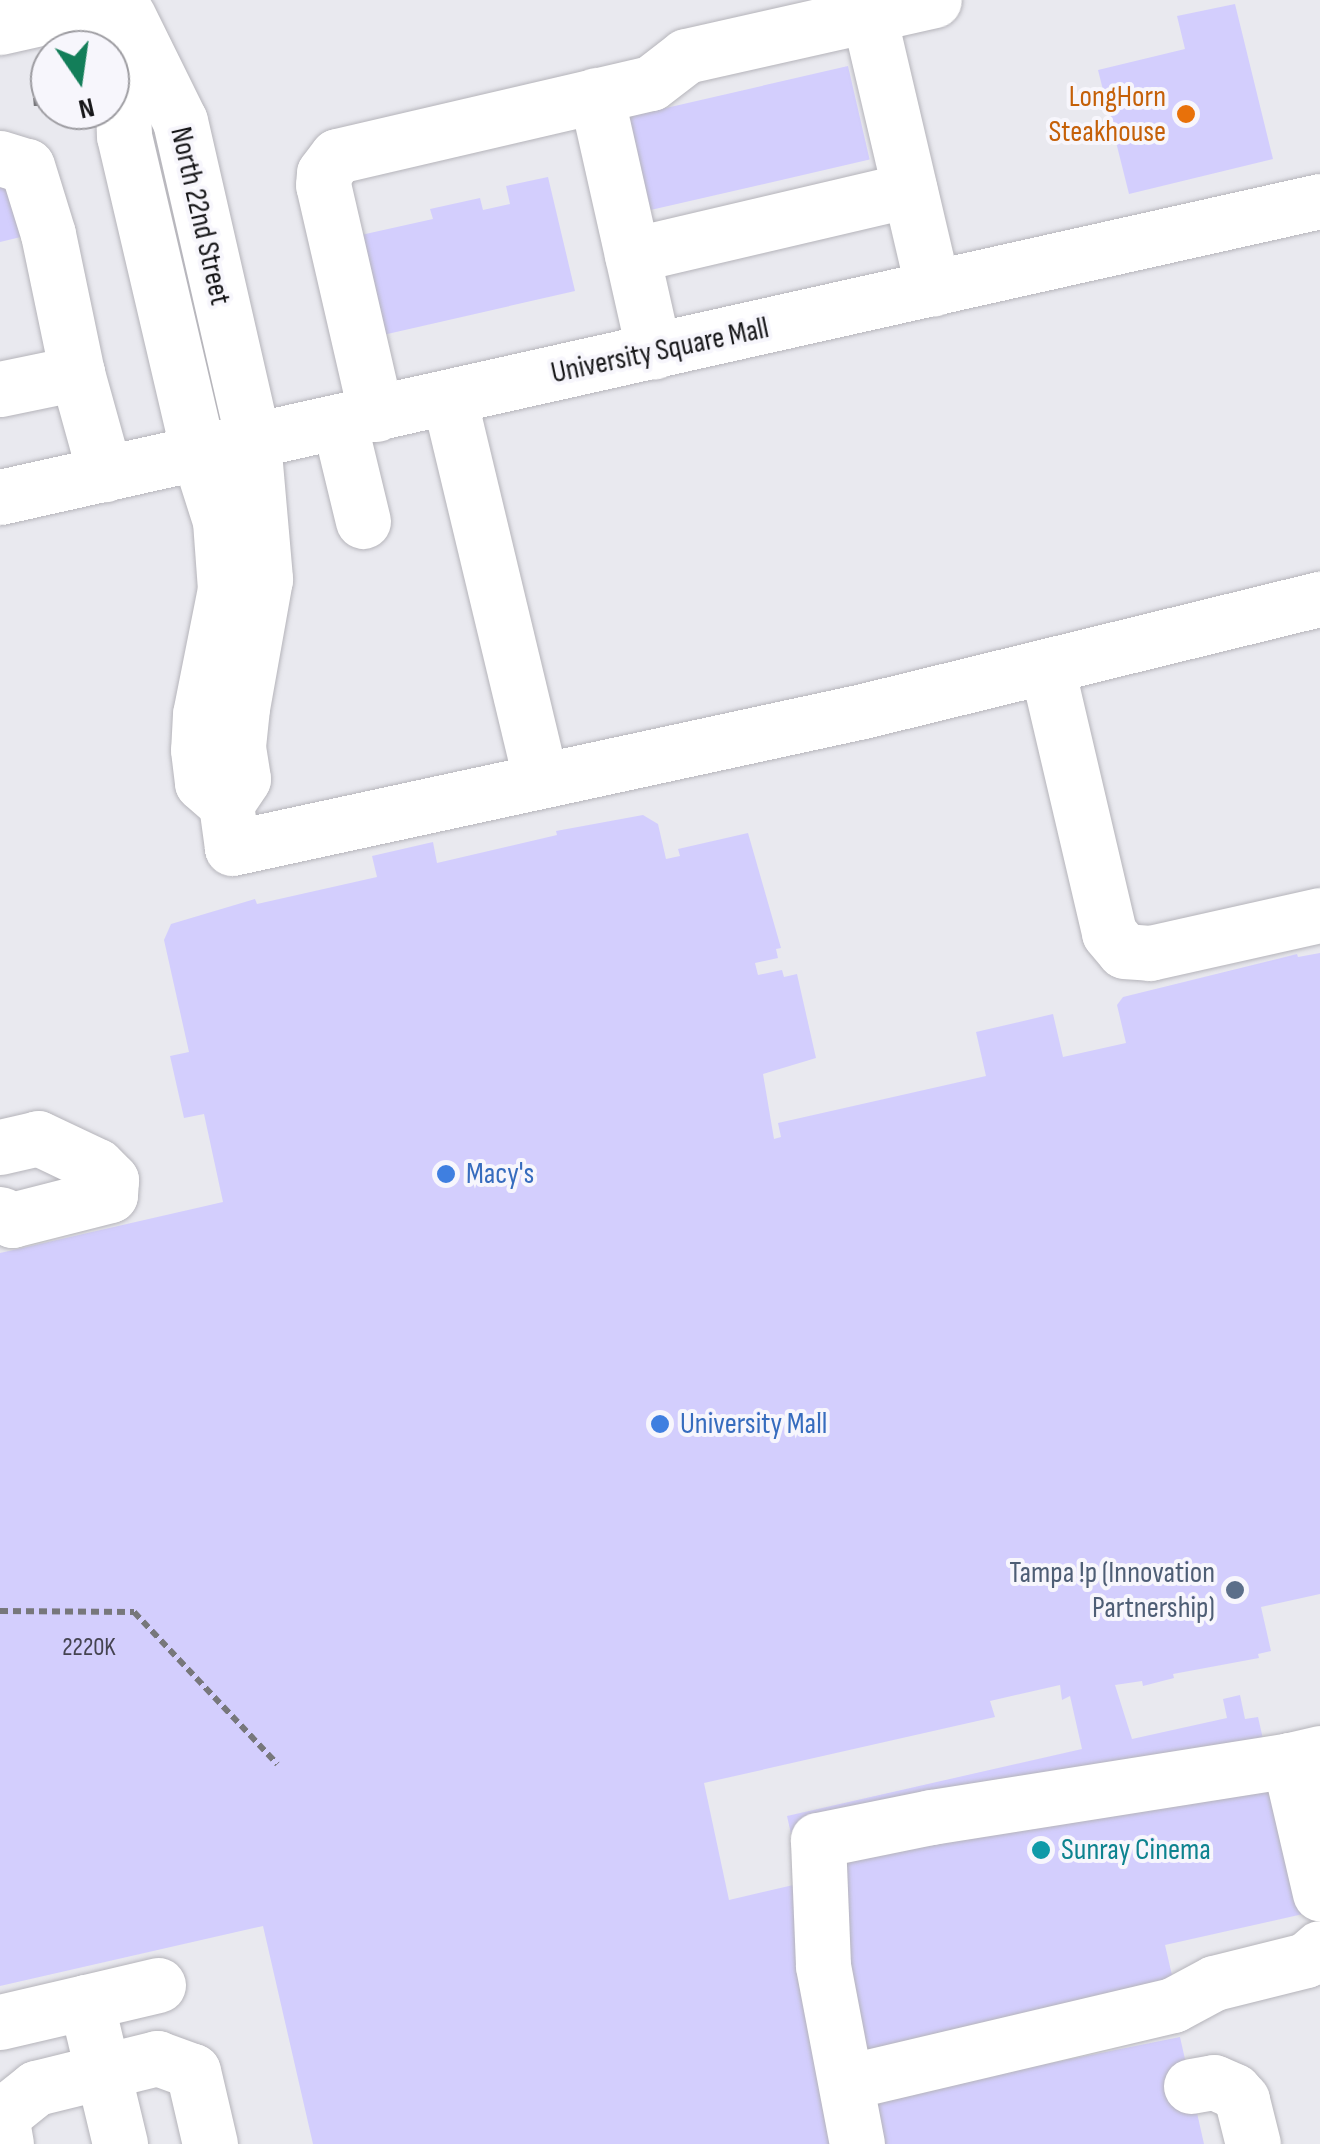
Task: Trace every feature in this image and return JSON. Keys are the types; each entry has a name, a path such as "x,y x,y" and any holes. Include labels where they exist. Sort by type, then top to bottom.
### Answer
{"main road":[{"path":"0,27 120,0"},
{"name":"North 22nd Street","path":"120,0 180,122 253,441 264,579 242,708 238,747 243,779 226,804 202,782 198,750 200,714 225,589 220,520 198,452 124,136 120,0"},
{"path":"363,521 358,418 323,185 329,164 347,152 651,83 686,56 838,13 934,0"},
{"path":"838,13 910,190 932,290"},
{"path":"596,96 654,352"},
{"path":"0,158 26,166 48,234 77,373 105,474"},
{"path":"632,254 910,190"},
{"name":"University Square Mall","path":"0,497 1320,202"},
{"path":"0,390 77,373"},
{"path":"450,398 540,778"},
{"path":"226,804 232,848 1047,668 1320,599"},
{"path":"1047,668 1109,933 1124,950 1150,953 1320,915"},
{"path":"0,1147 38,1138 97,1166 111,1180 110,1195 12,1220 0,1214"},
{"path":"857,2144 823,1965 818,1840 950,1814 1304,1756 1320,1893"},
{"path":"847,2082 1173,2005 1214,1984 1306,1960 1320,1948"},
{"path":"0,2022 158,1985"},
{"path":"86,2002 120,2144"},
{"path":"6,2144 1,2116 36,2088 157,2058 193,2070 210,2144"},
{"path":"1191,2086 1214,2082 1234,2090 1242,2100 1253,2144"}],"path":[{"path":"0,1611 134,1612 277,1764"}],"building":[{"name":"LongHorn Steakhouse","path":"1235,4 1273,159 1129,194 1098,70 1185,49 1177,16"},
{"path":"848,66 870,160 648,211 627,117"},
{"path":"548,177 575,291 383,335 361,235 433,219 430,209 480,198 483,210 510,204 506,186"},
{"path":"13,182 25,236 0,242 0,185"},
{"name":"University Mall","path":"643,815 658,824 666,859 680,856 678,849 748,833 781,948 776,949 778,958 755,963 758,975 782,970 784,977 797,974 816,1058 763,1074 774,1139 781,1137 778,1123 986,1076 976,1032 1053,1014 1063,1057 1126,1043 1117,1005 1123,997 1297,954 1298,957 1320,953 1320,1594 1261,1607 1271,1651 1258,1654 1259,1658 1173,1674 1174,1678 1143,1686 1142,1681 1115,1685 1132,1739 1227,1718 1223,1699 1240,1695 1245,1719 1258,1717 1303,1914 1165,1945 1175,1988 853,2103 1180,2037 1204,2144 313,2144 263,1926 0,1986 0,1253 223,1202 204,1114 184,1118 170,1056 189,1052 164,940 171,924 255,899 257,904 377,877 372,856 433,842 437,863 557,835 556,831","holes":["1060,1685 1062,1700 1070,1696 1082,1749 787,1816 802,1883 729,1900 704,1783 995,1717 990,1701"]}],"place":[{"name":"LongHorn Steakhouse","path":"1186,114"},
{"name":"Macy's","path":"446,1174"},
{"name":"University Mall","path":"660,1424"},
{"name":"Tampa !p (Innovation Partnership)","path":"1235,1590"},
{"name":"Sunray Cinema","path":"1041,1850"}]}
